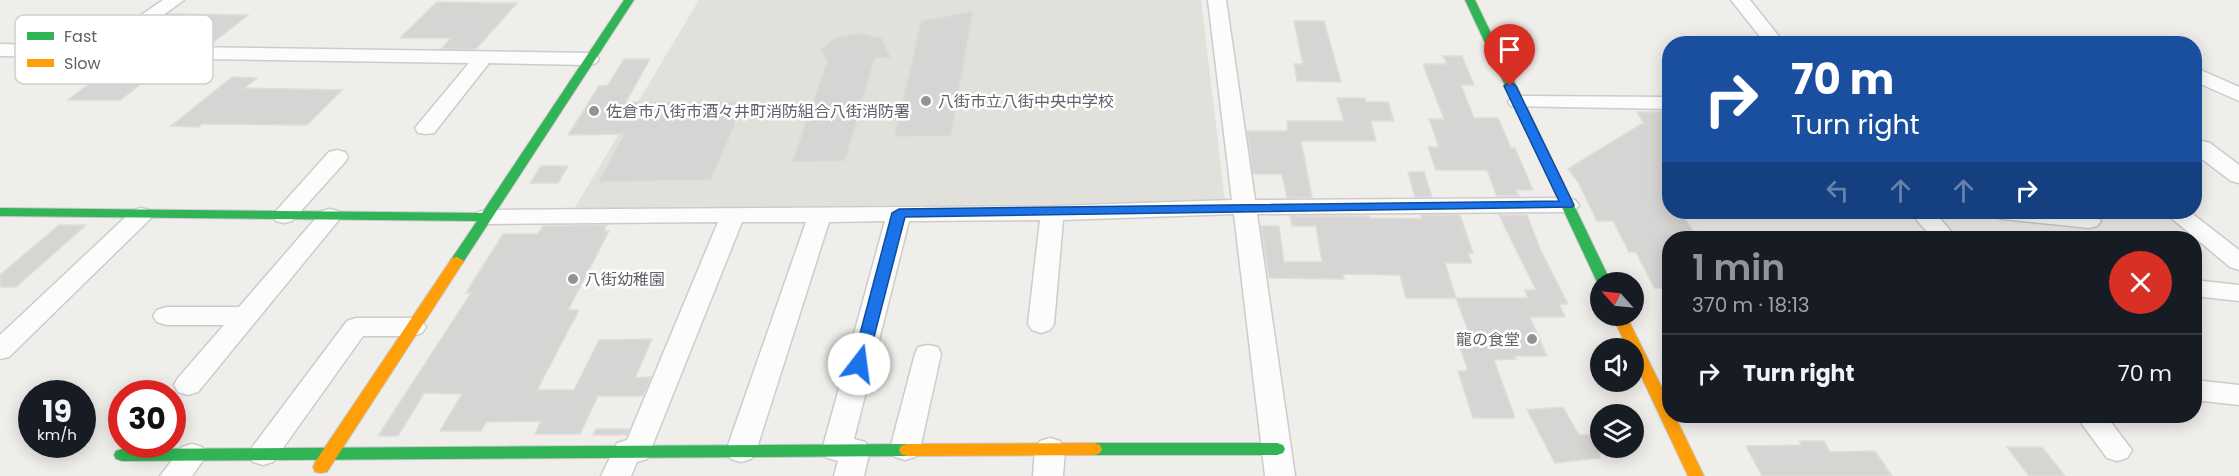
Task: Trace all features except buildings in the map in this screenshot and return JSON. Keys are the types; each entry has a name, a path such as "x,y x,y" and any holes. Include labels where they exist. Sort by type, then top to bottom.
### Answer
{"street":[{"path":"153,15 175,0"},
{"path":"315,476 629,0"},
{"path":"141,458 184,465 263,454 330,453 626,460 741,451 847,458 905,449 1049,463 1278,463 1217,0"},
{"path":"1470,0 1599,272"},
{"path":"1740,0 1769,36"},
{"path":"0,50 15,50"},
{"path":"213,53 589,59"},
{"path":"426,128 483,58"},
{"path":"2202,77 2239,95"},
{"path":"1518,102 1662,103"},
{"path":"2202,149 2239,154"},
{"path":"2202,151 2239,176"},
{"path":"284,216 337,157"},
{"path":"0,212 284,216 733,215 1052,213 1244,207 1567,205"},
{"path":"847,458 899,213"},
{"path":"1041,324 1052,213"},
{"path":"741,451 820,214"},
{"path":"0,350 141,215"},
{"path":"626,460 733,215"},
{"path":"188,385 330,216"},
{"path":"1928,219 1939,231"},
{"path":"2070,219 2089,221 2087,219"},
{"path":"2185,219 2200,231"},
{"path":"2202,233 2239,262"},
{"path":"2202,289 2239,293"},
{"path":"166,316 247,316"},
{"path":"1624,326 1662,405"},
{"path":"263,454 356,327 413,327"},
{"path":"905,449 928,354"},
{"path":"2202,391 2239,395"},
{"path":"1671,423 1696,476"},
{"path":"2096,423 2117,450"}],"shaded area":[{"name":"八街市立八街中央中学校","path":"699,0 1201,0 1225,202 574,209"}],"traffic: fast":[{"path":"457,261 629,0"},
{"path":"1470,0 1599,272"},
{"path":"0,212 486,217"},
{"path":"1094,449 1277,449"},
{"path":"186,455 907,450"}],"traffic: slow":[{"path":"321,467 457,261"},
{"path":"1624,326 1662,405"},
{"path":"1671,423 1696,476"},
{"path":"907,450 1094,449"}],"place":[{"name":"八街市立八街中央中学校","path":"926,101"},
{"name":"佐倉市八街市酒々井町消防組合八街消防署","path":"594,111"},
{"name":"八街幼稚園","path":"573,279"},
{"name":"龍の食堂","path":"1532,339"}],"route":[{"path":"859,364 899,213 1052,213 1244,207 1567,205 1510,86"}]}
